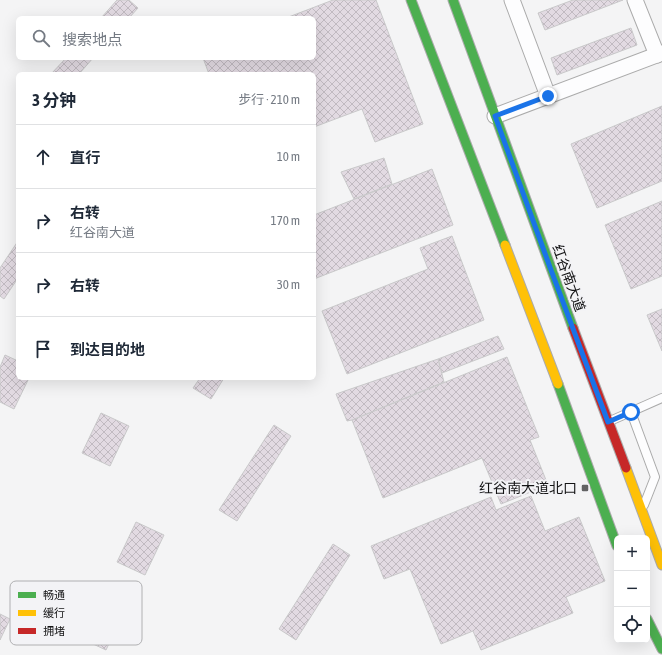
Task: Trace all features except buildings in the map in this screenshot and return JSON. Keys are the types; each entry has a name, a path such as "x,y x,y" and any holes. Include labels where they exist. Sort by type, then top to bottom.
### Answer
{"main road":[{"path":"411,0 550,360 614,538"},
{"name":"红谷南大道","path":"453,0 551,270 662,565"},
{"path":"650,625 662,649"}],"street":[{"path":"512,0 548,96"},
{"path":"495,116 659,54 635,0"}],"lane":[{"path":"608,422 662,398"},
{"path":"631,412 654,477 642,511"}],"traffic: fast":[{"path":"411,0 505,245"},
{"path":"453,0 573,328"},
{"path":"558,384 614,538"},
{"path":"650,625 662,649"}],"traffic: slow":[{"path":"505,245 558,384"},
{"path":"626,468 662,565"}],"traffic: jam":[{"path":"573,328 626,468"}],"place":[{"name":"红谷南大道北口","path":"585,488"}],"route":[{"path":"548,96 495,116 608,422 631,412"}]}
